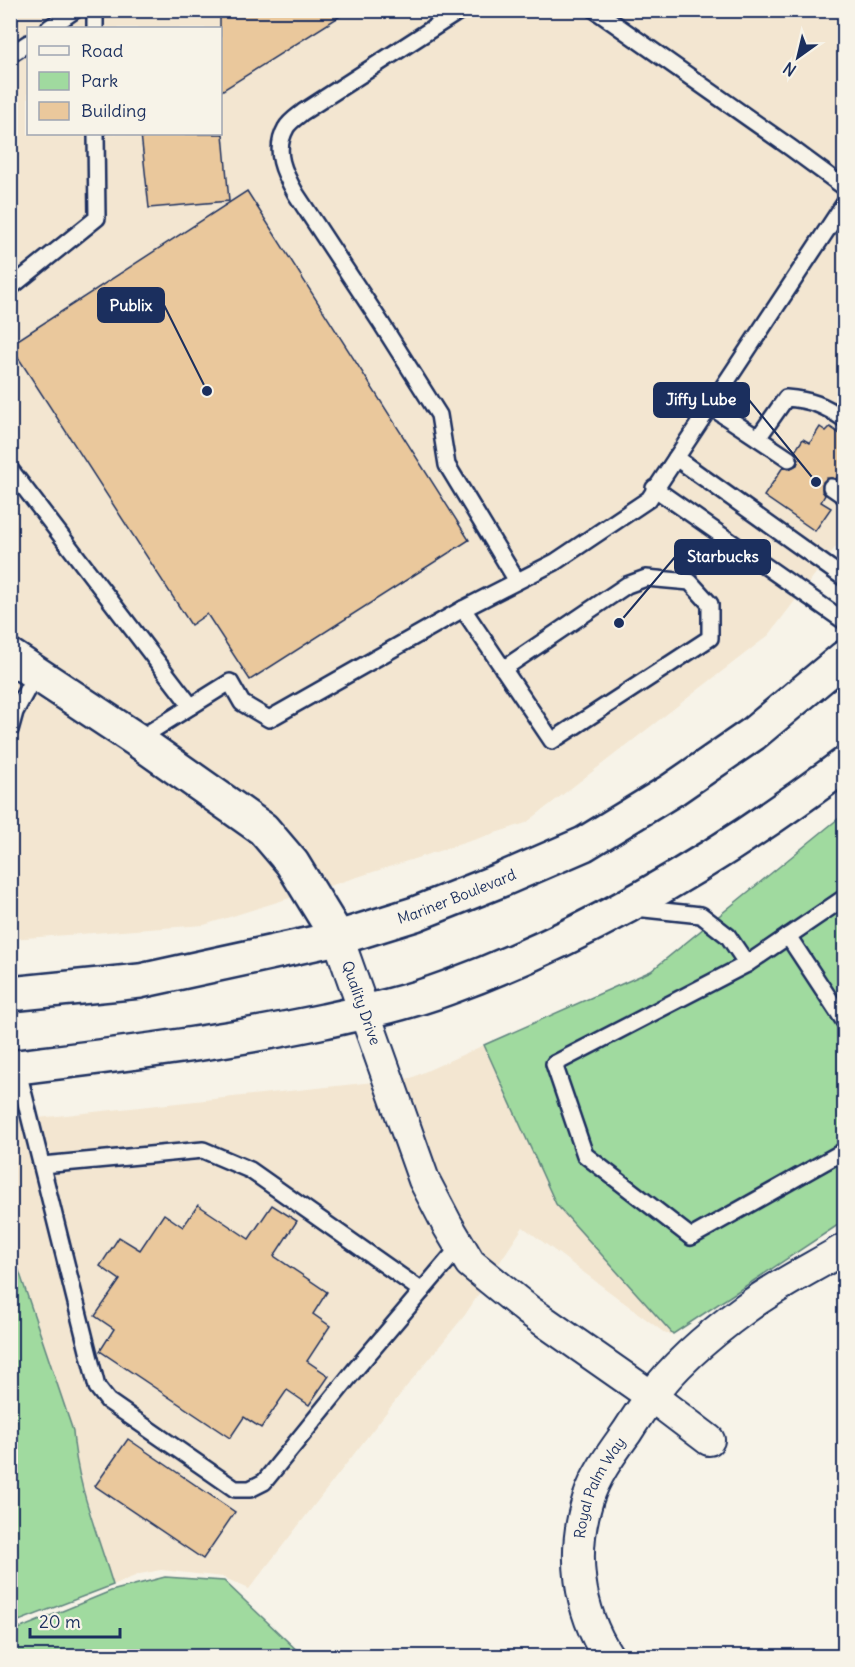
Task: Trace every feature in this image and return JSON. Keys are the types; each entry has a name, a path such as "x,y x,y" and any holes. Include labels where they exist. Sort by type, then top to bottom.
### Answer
{"main road":[{"name":"Mariner Boulevard","path":"10,994 140,981 338,938 415,914 503,879 584,844 672,790 753,734 844,658"},
{"name":"Quality Drive","path":"23,664 137,740 263,829 292,863 338,938"},
{"path":"14,1068 245,1036 363,1012 454,985 535,952 625,907 722,850 796,801 844,765"}],"street":[{"name":"Quality Drive","path":"338,938 424,1180 470,1263 528,1310 651,1396"},
{"name":"Royal Palm Way","path":"608,1656 598,1641 586,1611 579,1574 579,1535 588,1498 602,1469 651,1396 689,1356 747,1307 844,1249"},
{"path":"651,1396 709,1440"}],"lane":[{"path":"50,27 75,10"},
{"path":"94,10 95,27"},
{"path":"461,10 303,112 286,127 278,151 286,176 296,194 439,415 447,465 518,581"},
{"path":"595,10 844,187"},
{"path":"10,55 27,44"},
{"path":"10,288 98,218 96,135"},
{"path":"137,740 230,682 242,703 269,719 463,609 555,562 649,499 654,488 711,407 844,204"},
{"path":"758,438 786,398 806,399 825,406 844,419"},
{"path":"711,407 789,459"},
{"path":"676,458 844,578"},
{"path":"10,469 191,706"},
{"path":"831,487 844,496"},
{"path":"654,488 844,621"},
{"path":"463,609 503,669 552,741 710,638 710,604 690,582 646,578 627,585 503,669"},
{"path":"10,730 23,664"},
{"path":"844,898 747,964 554,1065 585,1155 691,1237 844,1152"},
{"path":"625,907 701,915 728,936 747,964"},
{"path":"788,936 844,1021"},
{"path":"14,1068 42,1165 69,1282 97,1387 108,1401 236,1489 250,1489 264,1482 460,1246"},
{"path":"42,1165 203,1150 250,1170 422,1291"}],"shaded area":[{"path":"10,11 844,11 844,536 769,635 526,823 326,887 304,851 273,815 147,725 11,635"},
{"path":"10,676 127,754 251,843 279,875 293,897 204,925 11,939"},
{"path":"484,1045 556,1204 673,1334 666,1334 523,1227 465,1315 249,1589 223,1577 161,1570 140,1574 113,1585 83,1488 74,1448 73,1431 11,1244 10,1121 411,1078"}],"green space":[{"path":"844,814 844,1221 673,1334 556,1204 484,1045 651,971"},
{"path":"10,1244 73,1431 78,1470 88,1509 113,1585 11,1624"},
{"path":"165,1577 224,1581 303,1656 11,1656 11,1632 111,1591"}],"building":[{"path":"220,10 350,10 222,91 222,27 220,27"},
{"path":"223,134 229,201 149,208 141,135"},
{"path":"247,191 469,540 250,680 207,614 191,625 10,345"},
{"path":"820,427 826,431 830,427 844,437 844,467 836,479 827,478 823,482 822,491 825,495 821,502 831,508 815,531 764,496 783,467 789,469 797,465 799,459 795,451 803,439 810,443"},
{"path":"198,1205 249,1239 272,1205 297,1221 274,1256 327,1292 313,1314 330,1326 307,1361 329,1376 309,1405 287,1390 261,1428 244,1417 230,1438 100,1351 114,1329 95,1316 120,1280 100,1266 119,1237 140,1250 164,1214 183,1227"},
{"path":"128,1439 235,1512 203,1559 95,1486"}],"place":[{"name":"Publix","path":"207,391"},
{"name":"Jiffy Lube","path":"816,482"},
{"name":"Starbucks","path":"619,623"}]}
